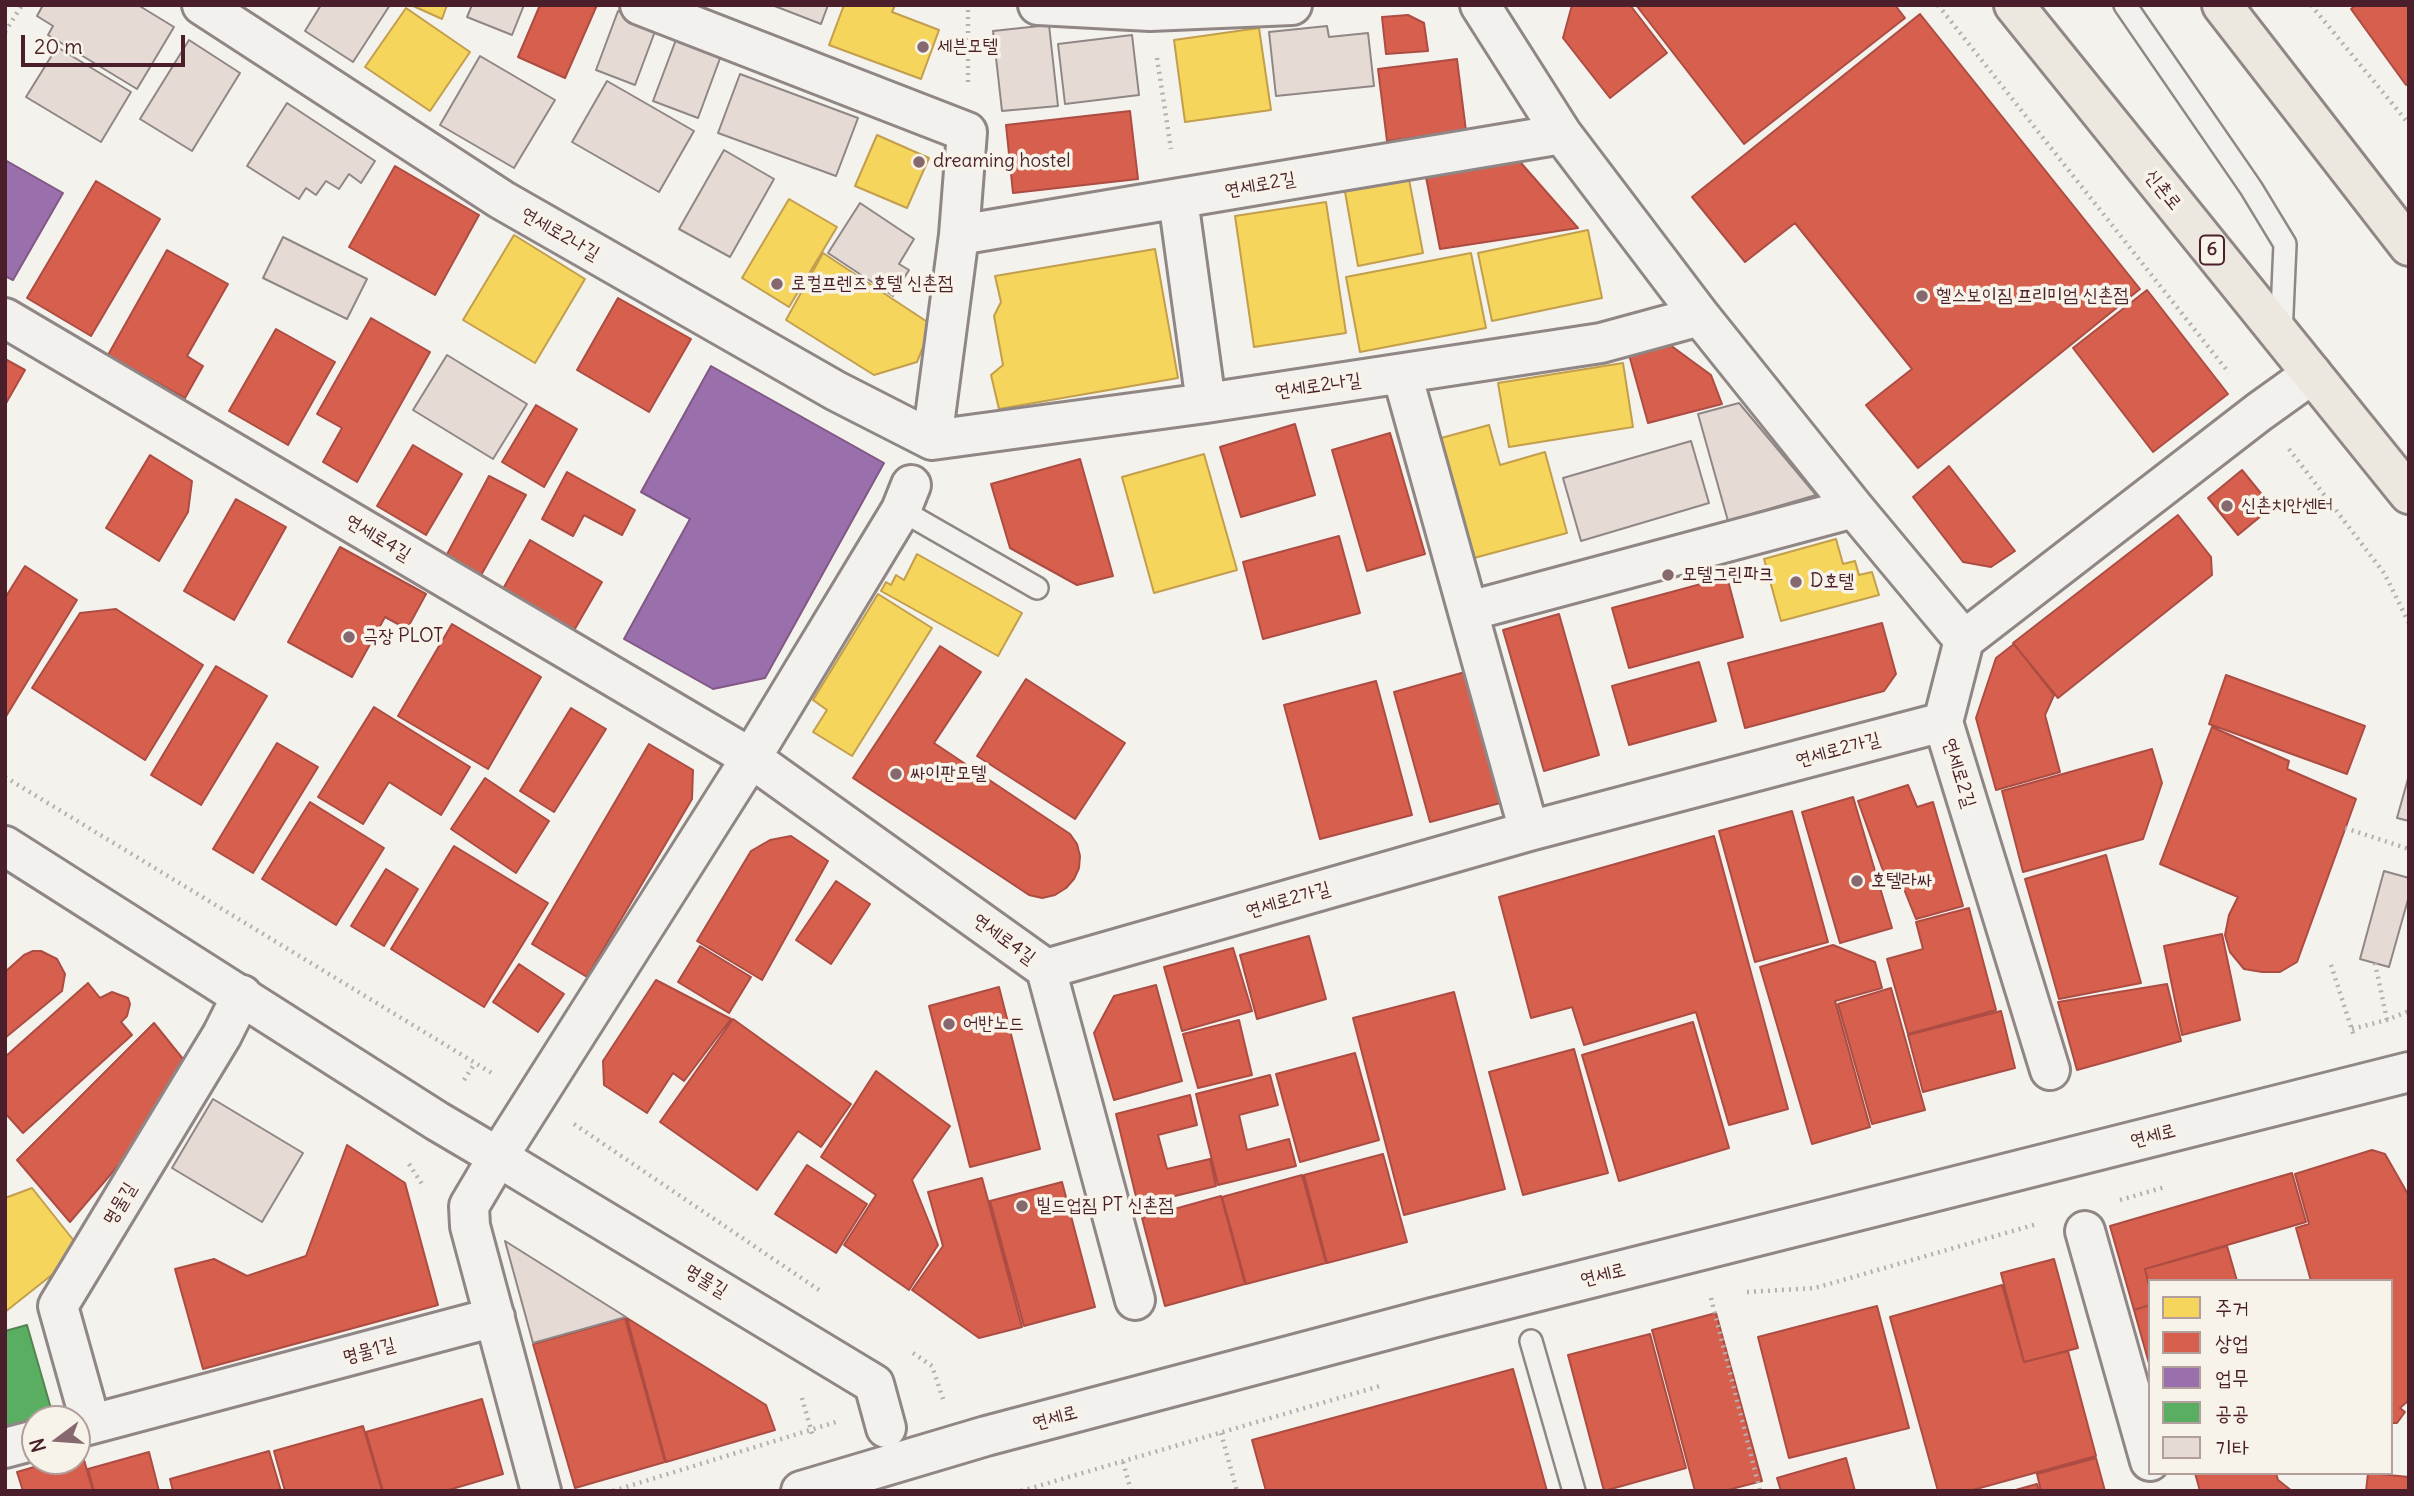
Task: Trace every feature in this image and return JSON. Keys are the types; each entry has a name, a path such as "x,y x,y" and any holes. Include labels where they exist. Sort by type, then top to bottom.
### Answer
{"main road":[{"name":"신촌로","path":"2014,5 2409,495"},
{"path":"2222,5 2409,246"}],"street":[{"name":"연세로2나길","path":"202,5 502,200 836,391 932,440 1206,403 1601,343 1700,316"},
{"path":"640,5 967,132 959,235 932,440"},
{"path":"1038,5 1150,11 1292,5"},
{"path":"1480,5 1562,134 1700,316 1964,640 2312,374"},
{"name":"연세로2길","path":"959,235 1562,134"},
{"path":"1178,199 1206,403"},
{"name":"연세로4길","path":"5,318 751,758 1046,969 1135,1300"},
{"path":"1402,374 1530,831"},
{"path":"541,1491 470,1226 469,1206 751,758 906,498"},
{"path":"1469,611 1854,508"},
{"name":"연세로2길","path":"1964,640 1943,722 2050,1070"},
{"name":"연세로2가길","path":"1046,969 1530,831 1943,722"},
{"name":"명물길","path":"5,846 437,1121 874,1384 886,1428"},
{"name":"명물길","path":"79,1405 58,1306 222,1035 242,995"},
{"name":"연세로","path":"801,1491 986,1436 1405,1325 2409,1072"},
{"path":"2085,1231 2148,1454"},
{"name":"명물1길","path":"91,1424 495,1317"}],"lane":[{"path":"2125,5 2251,188 2285,244 2281,336"},
{"path":"906,498 1037,587"},
{"path":"1531,1341 1574,1491"}],"path":[{"path":"5,32 22,5"},
{"path":"967,132 968,5"},
{"path":"1938,5 2232,376"},
{"path":"2311,5 2409,124"},
{"path":"1150,11 1178,199"},
{"path":"2281,439 2384,573 2409,624"},
{"path":"5,776 496,1075"},
{"path":"2345,828 2409,849"},
{"path":"2375,963 2387,1020"},
{"path":"2330,965 2355,1040"},
{"path":"2352,1029 2409,1011"},
{"path":"458,1090 475,1063"},
{"path":"567,1119 830,1297"},
{"path":"1710,1294 1760,1491"},
{"path":"909,1351 932,1366 944,1401"},
{"path":"612,1491 811,1430"},
{"path":"1221,1433 1237,1491"},
{"path":"1123,1462 1131,1491"}],"building: 주거":[{"path":"411,5 447,5 442,19"},
{"path":"844,5 895,5 892,12 939,30 921,79 829,45"},
{"path":"406,8 470,52 430,111 365,67"},
{"path":"1259,28 1271,110 1185,122 1174,40"},
{"path":"877,135 929,158 907,208 855,186"},
{"path":"1408,174 1423,253 1358,266 1344,186"},
{"path":"789,199 837,227 789,307 742,278"},
{"path":"1326,202 1346,333 1254,347 1235,216"},
{"path":"1588,230 1602,298 1492,321 1478,253"},
{"path":"514,235 585,279 535,363 463,320"},
{"path":"1155,249 1178,378 999,409 991,375 1003,365 994,316 1001,302 995,276"},
{"path":"823,253 932,325 917,362 874,375 786,320"},
{"path":"1471,253 1486,328 1360,352 1346,277"},
{"path":"1623,363 1633,427 1509,447 1498,383"},
{"path":"1489,425 1500,465 1545,452 1567,533 1474,558 1441,438"},
{"path":"1204,454 1237,570 1154,593 1122,477"},
{"path":"1836,539 1843,564 1855,561 1859,575 1872,572 1879,595 1781,621 1764,559"},
{"path":"917,554 1022,613 998,656 881,591 886,582 891,585 896,575 904,580"},
{"path":"878,594 932,628 852,756 813,732 827,710 813,700"},
{"path":"32,1188 82,1251 5,1312 5,1198"}],"building: 상업":[{"path":"540,5 597,5 565,78 518,57"},
{"path":"1572,5 1630,5 1667,53 1610,98 1563,38"},
{"path":"1636,5 1895,5 1905,18 1744,144"},
{"path":"2356,5 2409,5 2409,83 2406,85 2351,9"},
{"path":"1920,14 2140,289 1918,468 1866,405 1912,369 1795,223 1745,262 1692,197"},
{"path":"1408,15 1424,23 1428,51 1386,54 1382,17"},
{"path":"1457,59 1466,131 1387,141 1378,69"},
{"path":"1130,111 1138,179 1013,193 1006,125"},
{"path":"1514,155 1578,228 1440,249 1425,172"},
{"path":"395,166 479,215 435,295 349,247"},
{"path":"96,181 160,219 91,336 27,298"},
{"path":"167,250 228,284 187,356 203,366 185,398 108,355"},
{"path":"2147,290 2228,394 2153,452 2073,348"},
{"path":"618,298 691,339 649,412 577,370"},
{"path":"371,318 430,352 357,482 323,462 342,428 317,414"},
{"path":"276,329 335,362 288,445 229,411"},
{"path":"1666,342 1711,375 1722,404 1648,423 1628,351"},
{"path":"5,359 25,370 5,405"},
{"path":"536,405 577,429 544,487 502,462"},
{"path":"1295,424 1315,495 1241,517 1220,447"},
{"path":"1390,433 1425,554 1367,571 1332,450"},
{"path":"413,445 462,474 426,535 377,506"},
{"path":"150,455 192,481 188,512 159,561 106,528"},
{"path":"1080,459 1113,576 1077,585 1010,548 991,484"},
{"path":"1949,466 2015,551 1991,567 1963,562 1913,497"},
{"path":"2242,470 2272,507 2238,535 2208,498"},
{"path":"567,472 635,510 622,535 584,515 573,536 542,519"},
{"path":"489,476 526,495 480,577 445,558"},
{"path":"236,499 286,527 234,620 184,591"},
{"path":"2178,515 2211,557 2212,575 2058,698 2013,643"},
{"path":"1339,536 1360,613 1263,639 1243,562"},
{"path":"530,540 602,582 569,639 498,598"},
{"path":"340,547 426,594 407,629 385,617 352,677 288,642"},
{"path":"25,566 77,600 5,718 5,598"},
{"path":"1727,577 1743,637 1629,668 1612,608"},
{"path":"116,609 203,665 145,760 32,688 80,613"},
{"path":"1559,614 1599,755 1544,771 1503,630"},
{"path":"1882,623 1896,674 1884,691 1745,728 1728,663"},
{"path":"452,624 541,677 488,769 398,716"},
{"path":"2014,644 2054,695 2045,715 2060,772 1996,790 1976,718 1996,658"},
{"path":"940,646 981,672 934,743 1070,834 1077,844 1079,868 1066,888 1055,895 1042,898 1029,895 853,778"},
{"path":"1699,662 1716,721 1629,745 1612,686"},
{"path":"216,666 267,696 201,805 151,775"},
{"path":"1465,672 1500,803 1430,822 1394,692"},
{"path":"2226,675 2365,726 2347,774 2209,724"},
{"path":"1026,679 1125,743 1075,819 977,756"},
{"path":"1376,681 1412,815 1320,839 1284,705"},
{"path":"374,707 470,767 441,815 389,782 363,824 318,797"},
{"path":"571,708 606,729 554,812 520,791"},
{"path":"2212,727 2289,761 2287,769 2356,799 2297,962 2280,972 2244,969 2230,952 2225,935 2229,915 2238,897 2160,864"},
{"path":"277,743 318,767 253,873 213,849"},
{"path":"649,744 693,770 692,799 587,977 532,944"},
{"path":"2152,749 2162,783 2143,839 2023,872 2002,791"},
{"path":"485,778 549,821 516,873 451,829"},
{"path":"1908,785 1917,807 1933,802 1963,906 1916,919 1898,874 1886,879 1858,801"},
{"path":"1853,797 1892,928 1840,943 1802,812"},
{"path":"310,802 384,848 336,925 262,879"},
{"path":"1792,811 1828,942 1755,962 1719,831"},
{"path":"791,836 828,861 762,980 697,941 751,851 770,840"},
{"path":"1714,836 1788,1109 1729,1125 1696,1012 1584,1045 1572,1007 1531,1018 1499,897"},
{"path":"454,846 548,903 484,1007 391,949"},
{"path":"2106,855 2141,983 2059,999 2025,879"},
{"path":"386,869 418,889 384,946 351,926"},
{"path":"836,881 870,904 831,964 796,940"},
{"path":"1969,908 1996,1010 1908,1034 1887,959 1923,949 1916,922"},
{"path":"2222,934 2240,1020 2182,1035 2164,946"},
{"path":"1309,936 1326,999 1257,1019 1240,955"},
{"path":"1833,945 1875,962 1882,988 1835,1001 1870,1127 1812,1144 1760,967"},
{"path":"700,946 751,977 729,1013 678,982"},
{"path":"1233,948 1252,1011 1182,1031 1164,967"},
{"path":"41,951 57,959 65,974 62,991 5,1038 5,972 24,955"},
{"path":"519,964 564,994 538,1032 493,1002"},
{"path":"656,980 731,1019 684,1081 673,1073 647,1113 604,1085 603,1061"},
{"path":"88,983 100,998 112,992 128,998 130,1004 127,1016 121,1022 132,1035 23,1133 5,1113 5,1057"},
{"path":"2167,984 2181,1041 2077,1070 2058,1002"},
{"path":"1156,985 1182,1081 1114,1100 1094,1033 1114,996"},
{"path":"999,987 1040,1149 970,1167 929,1006"},
{"path":"1891,988 1925,1110 1872,1124 1838,1004"},
{"path":"1454,992 1505,1189 1404,1215 1353,1018"},
{"path":"2001,1011 2015,1068 1923,1092 1908,1035"},
{"path":"733,1019 851,1104 821,1147 798,1131 757,1190 660,1122"},
{"path":"1239,1020 1252,1075 1198,1088 1183,1034"},
{"path":"1693,1022 1729,1148 1619,1181 1582,1055"},
{"path":"154,1023 183,1059 145,1134 70,1222 17,1160"},
{"path":"1574,1049 1608,1173 1523,1195 1489,1072"},
{"path":"1355,1053 1379,1140 1300,1162 1276,1074"},
{"path":"876,1071 950,1126 912,1180 938,1245 909,1290 844,1245 876,1195 821,1157"},
{"path":"1270,1075 1278,1105 1239,1115 1247,1150 1289,1139 1296,1166 1218,1185 1196,1094"},
{"path":"1190,1095 1197,1125 1158,1135 1167,1169 1210,1159 1216,1186 1138,1205 1116,1114"},
{"path":"347,1145 405,1183 438,1305 203,1369 175,1269 214,1259 247,1276 306,1256"},
{"path":"2372,1150 2385,1154 2409,1196 2409,1400 2400,1408 2405,1412 2397,1423 2393,1423 2393,1279 2310,1279 2296,1228 2309,1224 2295,1174"},
{"path":"1383,1154 1407,1242 1327,1263 1304,1175"},
{"path":"807,1165 867,1204 836,1253 775,1214"},
{"path":"2292,1173 2306,1222 2145,1269 2148,1306 2134,1310 2110,1226"},
{"path":"1302,1175 1326,1263 1246,1284 1222,1197"},
{"path":"982,1178 1022,1327 979,1338 912,1290 943,1246 928,1192"},
{"path":"1062,1182 1095,1307 1024,1326 990,1201"},
{"path":"1221,1196 1245,1284 1165,1306 1142,1218"},
{"path":"2227,1246 2236,1279 2148,1279 2148,1282 2145,1269"},
{"path":"2054,1259 2078,1348 2024,1362 2001,1273"},
{"path":"2002,1285 2024,1362 2068,1351 2096,1456 1969,1491 1938,1491 1890,1317"},
{"path":"1877,1306 1909,1428 1789,1458 1758,1337"},
{"path":"2148,1306 2148,1360 2134,1310"},
{"path":"1716,1313 1762,1481 1724,1491 1695,1491 1652,1330"},
{"path":"625,1318 665,1462 575,1488 533,1344"},
{"path":"627,1318 766,1405 775,1430 666,1462"},
{"path":"1650,1334 1686,1468 1604,1491 1568,1355"},
{"path":"1513,1369 1547,1491 1266,1491 1252,1440"},
{"path":"482,1399 503,1474 445,1491 383,1491 366,1432"},
{"path":"363,1426 382,1491 285,1491 274,1451"},
{"path":"269,1451 281,1491 173,1491 170,1479"},
{"path":"149,1452 159,1491 94,1491 90,1475 91,1468"},
{"path":"1846,1458 1855,1491 1781,1491 1777,1478"},
{"path":"2096,1458 2105,1491 2041,1491 2037,1474"},
{"path":"21,1471 21,1475 88,1475 93,1491 23,1491 17,1472"},
{"path":"2196,1475 2277,1475 2278,1480 2292,1491 2200,1491"},
{"path":"2368,1475 2409,1477 2409,1491 2366,1491"},
{"path":"2037,1484 2039,1491 2012,1491"}],"building: 업무":[{"path":"5,160 63,193 13,280 5,276"},
{"path":"711,366 884,463 765,678 713,689 624,639 690,519 641,492"}],"building: 공공":[{"path":"27,1325 50,1405 21,1405 21,1429 5,1433 5,1331"}],"building: 기타":[{"path":"43,5 138,5 174,27 137,89 48,35 53,26 37,16"},
{"path":"321,5 390,5 353,62 305,31"},
{"path":"472,5 524,5 512,35 467,17"},
{"path":"772,5 828,5 821,24"},
{"path":"618,11 657,26 635,85 596,70"},
{"path":"1049,25 1058,106 1002,111 993,31"},
{"path":"1327,26 1329,37 1368,33 1374,86 1276,96 1269,32"},
{"path":"1132,35 1139,95 1065,104 1058,44"},
{"path":"677,37 722,53 698,118 653,101"},
{"path":"189,40 240,73 192,151 140,119"},
{"path":"57,47 131,92 101,142 26,97"},
{"path":"480,56 555,100 514,168 440,125"},
{"path":"740,74 858,118 836,176 718,133"},
{"path":"607,81 694,131 659,192 572,142"},
{"path":"287,103 375,161 361,183 349,174 339,189 326,181 316,195 306,188 299,199 247,166"},
{"path":"724,150 774,179 730,257 679,229"},
{"path":"860,203 914,239 899,264 909,270 893,296 828,253"},
{"path":"283,237 367,279 347,319 263,278"},
{"path":"447,355 527,404 493,459 413,410"},
{"path":"1739,403 1816,495 1728,521 1698,414"},
{"path":"1691,441 1709,503 1581,541 1563,478"},
{"path":"2409,775 2409,821 2397,818"},
{"path":"2384,871 2409,878 2409,896 2389,967 2360,959"},
{"path":"213,1099 303,1153 262,1222 172,1168"},
{"path":"505,1241 626,1317 533,1343"}],"place":[{"name":"세븐모텔","path":"923,47"},
{"name":"dreaming hostel","path":"919,162"},
{"name":"로컬프렌즈 호텔 신촌점","path":"777,284"},
{"name":"헬스보이짐 프리미엄 신촌점","path":"1922,296"},
{"name":"신촌치안센터","path":"2227,506"},
{"name":"모텔그린파크","path":"1668,575"},
{"name":"D호텔","path":"1796,582"},
{"name":"극장 PLOT","path":"349,637"},
{"name":"싸이판모텔","path":"896,774"},
{"name":"호텔라싸","path":"1857,881"},
{"name":"어반노드","path":"949,1024"},
{"name":"빌드업짐 PT 신촌점","path":"1022,1206"}]}
